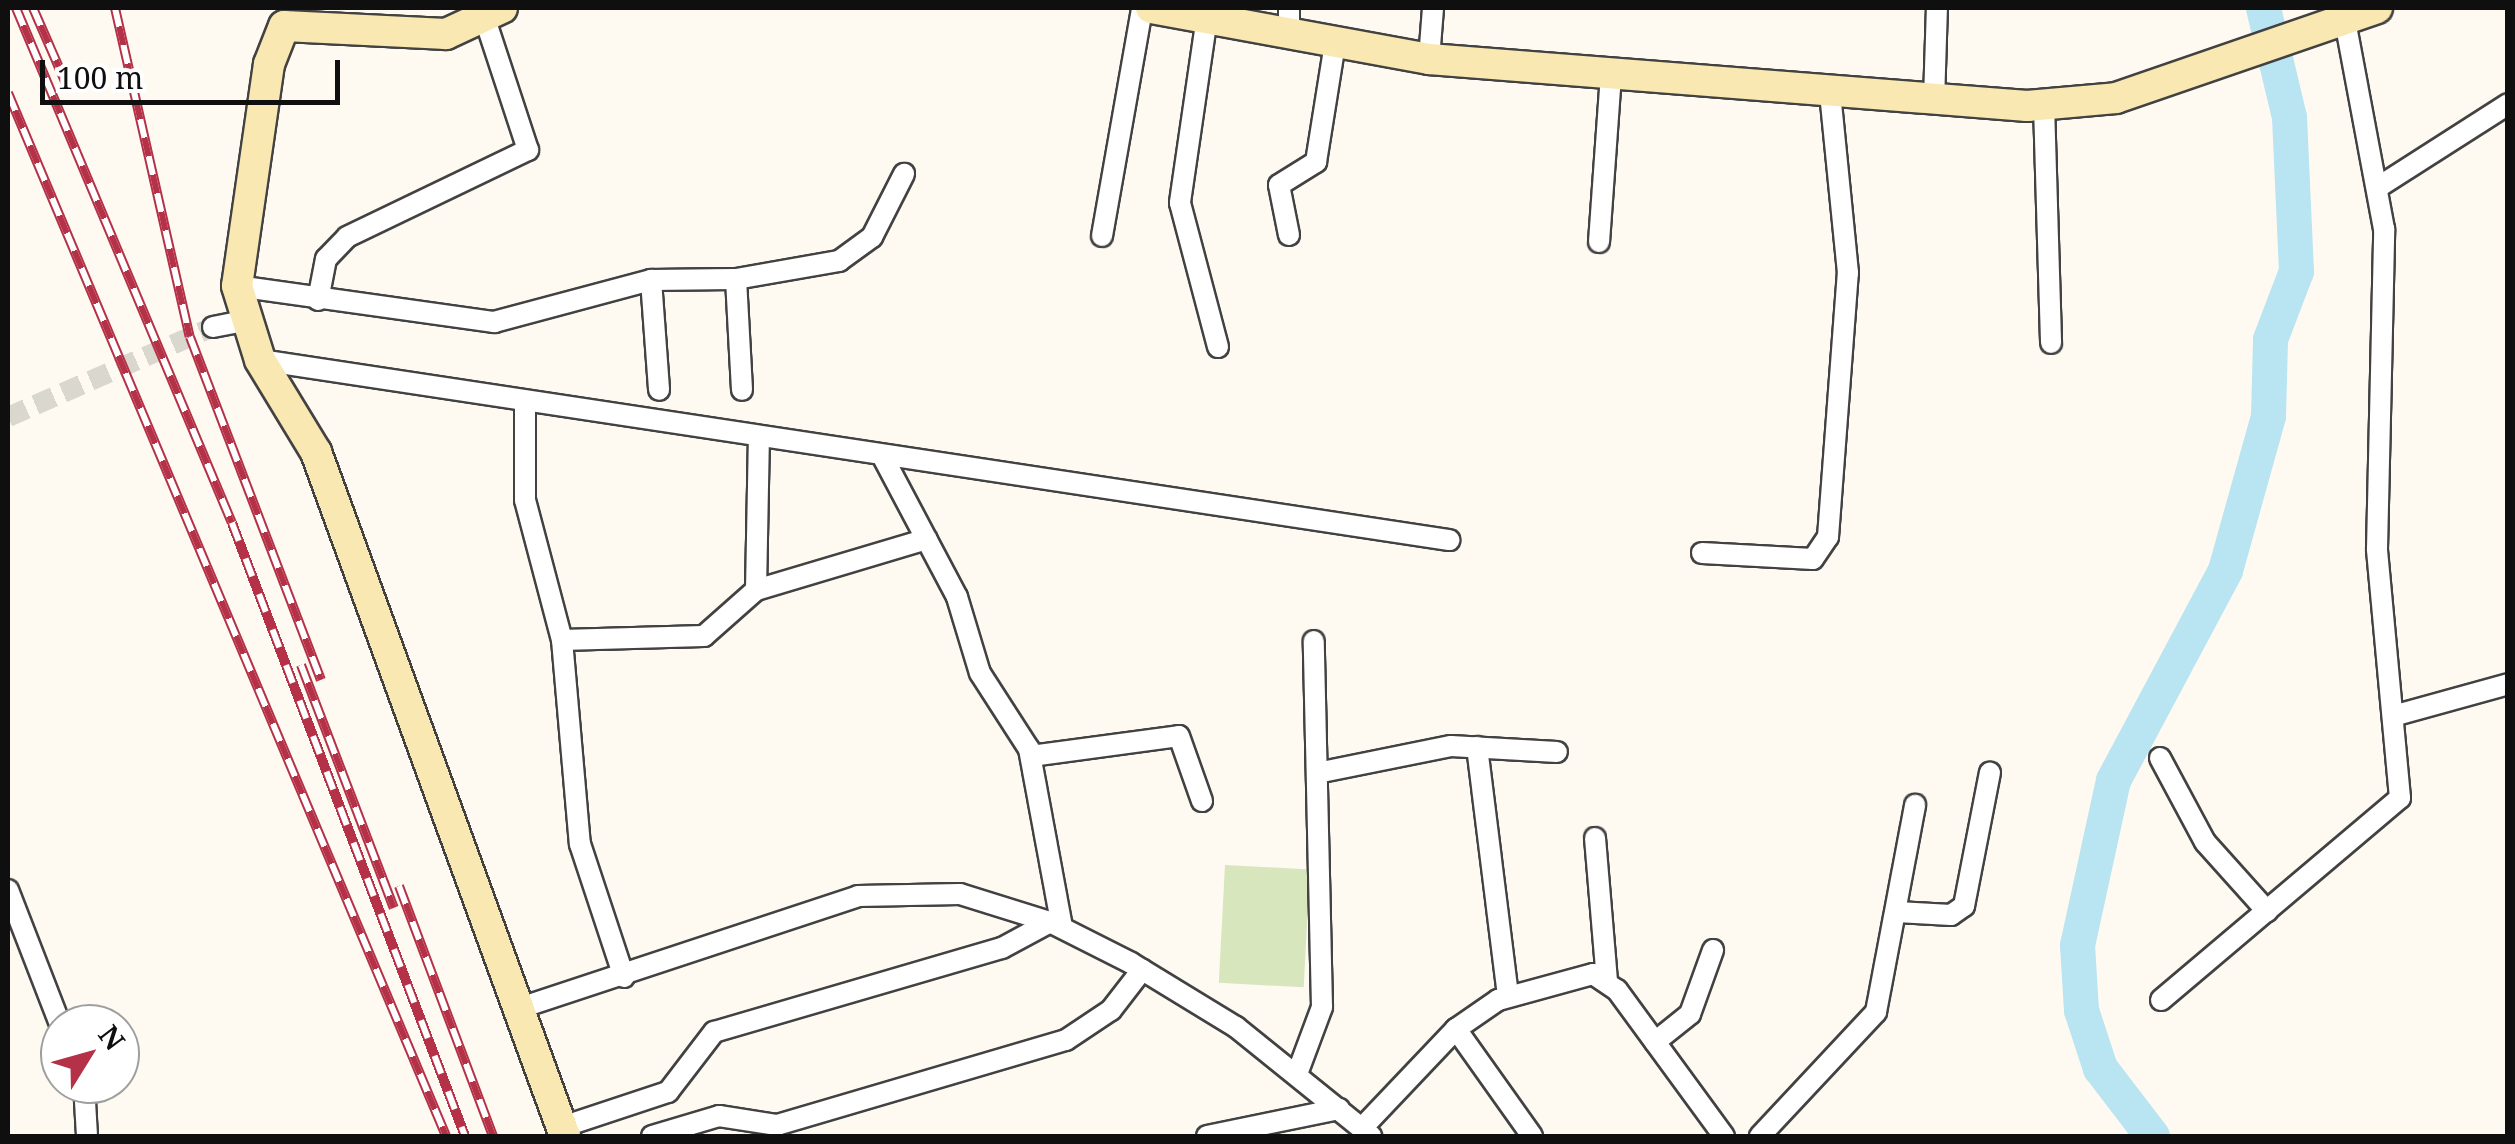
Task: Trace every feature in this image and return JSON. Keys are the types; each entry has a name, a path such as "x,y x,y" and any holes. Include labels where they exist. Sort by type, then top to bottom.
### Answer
{"street":[{"path":"1102,236 1142,8"},
{"path":"1151,8 1207,17 1289,21 1336,43 1429,59 1830,94 2044,105 2116,98 2247,56 2310,32 2344,13 2378,8"},
{"path":"1429,59 1433,8"},
{"path":"1934,100 1937,8"},
{"path":"318,300 326,259 347,237 528,150 494,13 446,34 282,17 269,64 237,286 244,321 260,360 316,452 523,1007 563,1132 668,1092 714,1032 1002,948 1056,924"},
{"path":"2160,1000 2400,798 2377,549 2380,186 2344,13"},
{"path":"1207,17 1180,203 1218,347"},
{"path":"1289,235 1279,185 1316,162 1336,43"},
{"path":"1598,242 1611,76"},
{"path":"1702,552 1813,558 1828,537 1848,272 1830,94"},
{"path":"2380,186 2508,104"},
{"path":"2044,105 2050,343"},
{"path":"237,286 474,325 651,280 736,279 859,251 904,174"},
{"path":"736,279 742,390"},
{"path":"651,280 659,390"},
{"path":"214,327 244,321"},
{"path":"260,360 884,460 1180,494 1449,540"},
{"path":"525,405 531,540 562,640 580,844 624,977"},
{"path":"756,590 759,440"},
{"path":"884,460 927,539 980,673 1031,756 1056,924"},
{"path":"562,640 704,636 756,590 927,539"},
{"path":"1297,1074 1322,1007 1314,641"},
{"path":"2393,716 2508,684"},
{"path":"1031,756 1179,736 1202,802"},
{"path":"1317,773 1476,747 1557,752"},
{"path":"1476,747 1508,995"},
{"path":"2160,758 2205,842 2266,911"},
{"path":"1897,912 1951,914 1964,906 1990,772"},
{"path":"1760,1136 1876,1012 1915,805"},
{"path":"1594,838 1607,980 1724,1136"},
{"path":"8,890 52,1004"},
{"path":"523,1007 888,891 960,894 1056,924 1142,970 1297,1074 1366,1132 1456,1029 1508,995 1580,974 1607,980"},
{"path":"1655,1042 1690,1014 1713,950"},
{"path":"652,1136 719,1116 776,1125 1066,1040 1103,1017 1142,970"},
{"path":"1456,1029 1532,1136"},
{"path":"85,1104 87,1136"},
{"path":"1207,1136 1276,1129 1339,1110"}],"green space":[{"path":"1225,865 1310,869 1304,987 1219,983"}],"waterway":[{"path":"2152,1136 2100,1068 2081,1010 2077,945 2113,780 2225,570 2268,416 2270,339 2296,271 2289,117 2263,8"}],"tunnel":[{"path":"8,417 213,327"}],"railway":[{"path":"16,8 232,523 465,1136"},
{"path":"33,8 67,86"},
{"path":"115,8 190,337 321,680"},
{"path":"8,93 446,1136"},
{"path":"301,665 394,908"},
{"path":"399,886 493,1136"}]}
